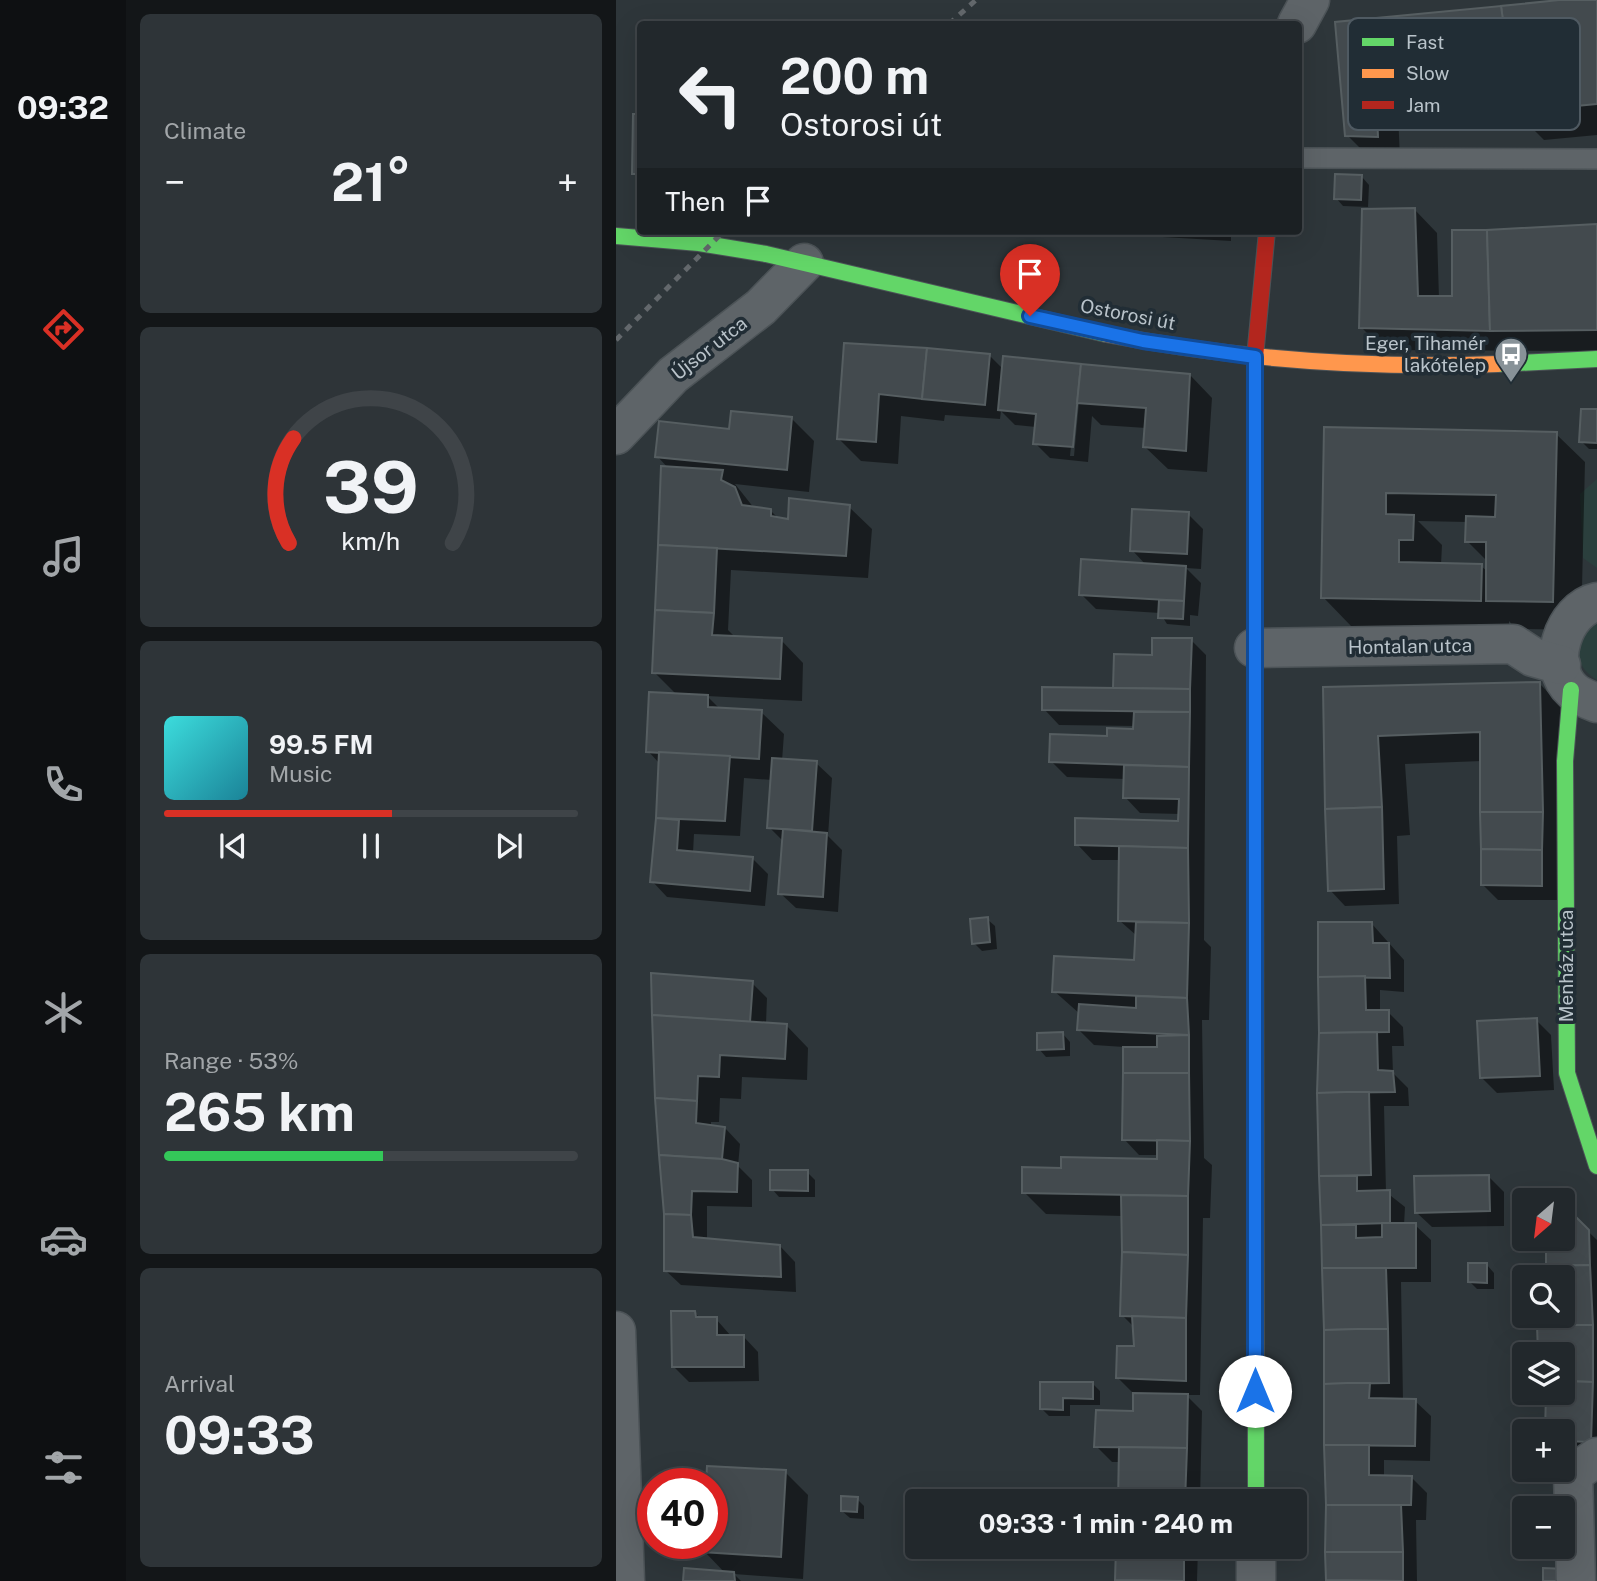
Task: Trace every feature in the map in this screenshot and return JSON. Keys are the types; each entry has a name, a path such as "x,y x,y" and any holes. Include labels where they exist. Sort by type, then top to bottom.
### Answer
{"street":[{"path":"1299,21 1310,0"},
{"path":"1255,1489 1255,357 1267,235"},
{"name":"Ostorosi út","path":"616,236 710,244 1143,341 1255,357 1381,365 1506,366 1597,359"},
{"name":"Újsor utca","path":"616,435 673,375 761,307 804,263"},
{"path":"1582,690 1560,647 1566,628 1577,611 1586,604 1597,602"},
{"path":"1513,644 1566,628"},
{"name":"Hontalan utca","path":"1254,648 1513,644 1582,690"},
{"name":"Menház utca","path":"1582,690 1565,761 1567,1073 1597,1166"},
{"path":"616,1331 625,1581"},
{"path":"1576,1581 1573,1474 1597,1457"},
{"path":"1256,1559 1256,1581"}],"lane":[{"path":"1302,158 1597,159"}],"green space":[{"path":"1597,479 1597,568 1583,558 1580,494"},
{"path":"1597,620 1597,680 1582,666 1578,650 1584,635"}],"building":[{"path":"1559,0 1597,0 1597,104 1580,106 1580,18 1502,18 1501,6"},
{"path":"1501,6 1503,18 1376,18"},
{"path":"1348,21 1348,130 1378,130 1378,137 1345,136 1335,22"},
{"path":"633,114 637,114 637,174 632,174"},
{"path":"1335,174 1362,175 1361,200 1334,199"},
{"path":"1415,208 1418,296 1452,296 1452,230 1487,230 1490,331 1359,328 1362,209"},
{"path":"1597,224 1597,330 1490,331 1487,230"},
{"path":"844,343 927,348 922,399 879,394 876,442 837,439"},
{"path":"927,348 990,354 985,405 922,399"},
{"path":"1003,356 1081,364 1073,447 1033,444 1036,414 998,410"},
{"path":"1081,364 1190,374 1186,451 1143,447 1146,408 1077,403"},
{"path":"1581,409 1597,409 1597,443 1579,442"},
{"path":"731,411 792,417 787,470 655,457 659,421 729,429"},
{"path":"1324,427 1557,432 1553,602 1486,601 1486,542 1465,542 1466,516 1495,517 1496,495 1386,493 1386,514 1414,515 1413,540 1399,540 1399,562 1482,564 1481,601 1321,598"},
{"path":"661,466 723,470 721,480 735,487 742,505 771,509 771,516 788,519 789,498 850,505 846,556 658,545"},
{"path":"1132,509 1189,512 1187,554 1130,551"},
{"path":"658,545 717,548 714,613 655,610"},
{"path":"1081,559 1186,566 1184,601 1079,595"},
{"path":"1159,600 1184,601 1183,619 1158,618"},
{"path":"655,610 714,613 712,635 782,638 780,679 652,673"},
{"path":"1152,638 1192,638 1190,689 1113,688 1114,654 1152,655"},
{"path":"1540,682 1543,812 1480,812 1480,732 1378,736 1382,807 1325,809 1323,687"},
{"path":"1042,687 1190,689 1190,712 1042,710"},
{"path":"649,692 708,695 708,707 762,710 759,759 646,752"},
{"path":"1134,712 1190,712 1189,767 1049,762 1050,734 1107,736 1107,728 1133,729"},
{"path":"659,752 730,756 725,821 656,818"},
{"path":"772,758 817,761 812,831 767,828"},
{"path":"1124,765 1189,767 1188,848 1075,845 1075,818 1178,821 1179,799 1123,798"},
{"path":"1382,807 1384,889 1328,891 1325,809"},
{"path":"1480,812 1543,812 1542,850 1481,849"},
{"path":"656,818 679,820 677,850 753,857 750,891 650,882"},
{"path":"783,829 827,833 823,897 778,894"},
{"path":"1119,846 1188,848 1189,923 1118,921"},
{"path":"1481,849 1542,850 1542,886 1481,885"},
{"path":"988,917 990,942 972,944 970,919"},
{"path":"1136,922 1189,923 1187,998 1052,992 1054,956 1134,960"},
{"path":"1318,922 1372,922 1373,943 1389,943 1390,978 1318,977"},
{"path":"651,973 753,981 750,1022 652,1015"},
{"path":"1365,976 1366,1010 1389,1010 1389,1032 1319,1033 1318,977"},
{"path":"1136,996 1187,998 1189,1035 1077,1030 1079,1004 1136,1008"},
{"path":"652,1015 787,1024 785,1059 720,1055 719,1077 698,1076 697,1101 655,1098"},
{"path":"1537,1018 1540,1076 1480,1078 1477,1021"},
{"path":"1063,1032 1064,1049 1037,1050 1037,1033"},
{"path":"1377,1032 1378,1070 1393,1071 1395,1092 1317,1093 1319,1033"},
{"path":"1189,1035 1189,1073 1123,1073 1123,1047 1157,1047 1157,1036"},
{"path":"1123,1073 1189,1073 1190,1141 1122,1140"},
{"path":"1369,1092 1371,1175 1319,1176 1317,1093"},
{"path":"655,1098 697,1101 696,1123 725,1127 722,1159 659,1155"},
{"path":"1157,1140 1190,1141 1188,1196 1022,1193 1022,1167 1061,1168 1061,1157 1157,1159"},
{"path":"659,1155 722,1159 738,1163 737,1192 692,1191 691,1215 664,1214"},
{"path":"770,1170 808,1170 808,1191 770,1190"},
{"path":"1489,1175 1490,1211 1415,1213 1414,1176"},
{"path":"1319,1176 1357,1176 1357,1191 1390,1190 1390,1223 1321,1225"},
{"path":"1121,1195 1188,1196 1188,1255 1122,1252"},
{"path":"664,1214 691,1215 693,1237 780,1245 781,1277 664,1271"},
{"path":"1575,1216 1589,1230 1590,1265 1546,1265 1546,1251 1575,1251"},
{"path":"1382,1223 1416,1223 1416,1268 1322,1268 1321,1225 1356,1225 1356,1238 1382,1237"},
{"path":"1122,1252 1188,1255 1186,1318 1120,1316"},
{"path":"1468,1263 1487,1263 1487,1283 1468,1282"},
{"path":"1575,1265 1590,1265 1593,1325 1575,1325"},
{"path":"1322,1268 1386,1268 1388,1329 1324,1330"},
{"path":"671,1311 695,1311 696,1317 717,1317 717,1335 744,1335 744,1367 672,1367"},
{"path":"1132,1316 1186,1318 1186,1381 1116,1378 1117,1346 1134,1346"},
{"path":"1593,1325 1593,1382 1575,1381 1575,1342 1538,1342 1537,1328"},
{"path":"1388,1329 1389,1383 1324,1384 1324,1330"},
{"path":"1575,1381 1593,1382 1591,1442 1575,1441 1575,1419 1545,1419 1546,1405 1575,1405"},
{"path":"1040,1382 1093,1382 1093,1399 1063,1398 1063,1410 1040,1409"},
{"path":"1370,1383 1369,1398 1416,1399 1415,1446 1324,1445 1324,1384"},
{"path":"1133,1393 1188,1394 1187,1448 1094,1447 1096,1410 1133,1411"},
{"path":"1324,1445 1369,1445 1369,1475 1412,1476 1411,1505 1326,1505"},
{"path":"1119,1447 1187,1448 1185,1489 1118,1489"},
{"path":"707,1466 786,1470 781,1557 728,1554 728,1468"},
{"path":"841,1496 858,1497 857,1512 841,1511"},
{"path":"1326,1505 1401,1505 1403,1552 1325,1552"},
{"path":"1325,1552 1403,1552 1403,1581 1326,1580"},
{"path":"1116,1559 1184,1559 1184,1581 1115,1580"},
{"path":"684,1568 734,1572 735,1581 683,1581"},
{"path":"1543,1568 1566,1569 1565,1581 1543,1581"}],"railway":[{"path":"952,21 976,0"},
{"path":"616,340 720,235"}],"traffic: fast":[{"path":"616,236 699,243 766,254 1106,334"},
{"path":"1498,364 1597,359"},
{"path":"1571,690 1565,761 1567,1073 1597,1166"},
{"path":"1255,747 1256,1489"}],"traffic: slow":[{"path":"1106,334 1203,350 1301,360 1399,365 1498,364"},
{"path":"1255,422 1255,747"}],"traffic: jam":[{"path":"1255,422 1255,357 1267,235"}],"place":[{"name":"Eger, Tihamér lakótelep","path":"1511,384"}],"route":[{"path":"1030,316 1143,341 1255,357 1255,1391"}]}
